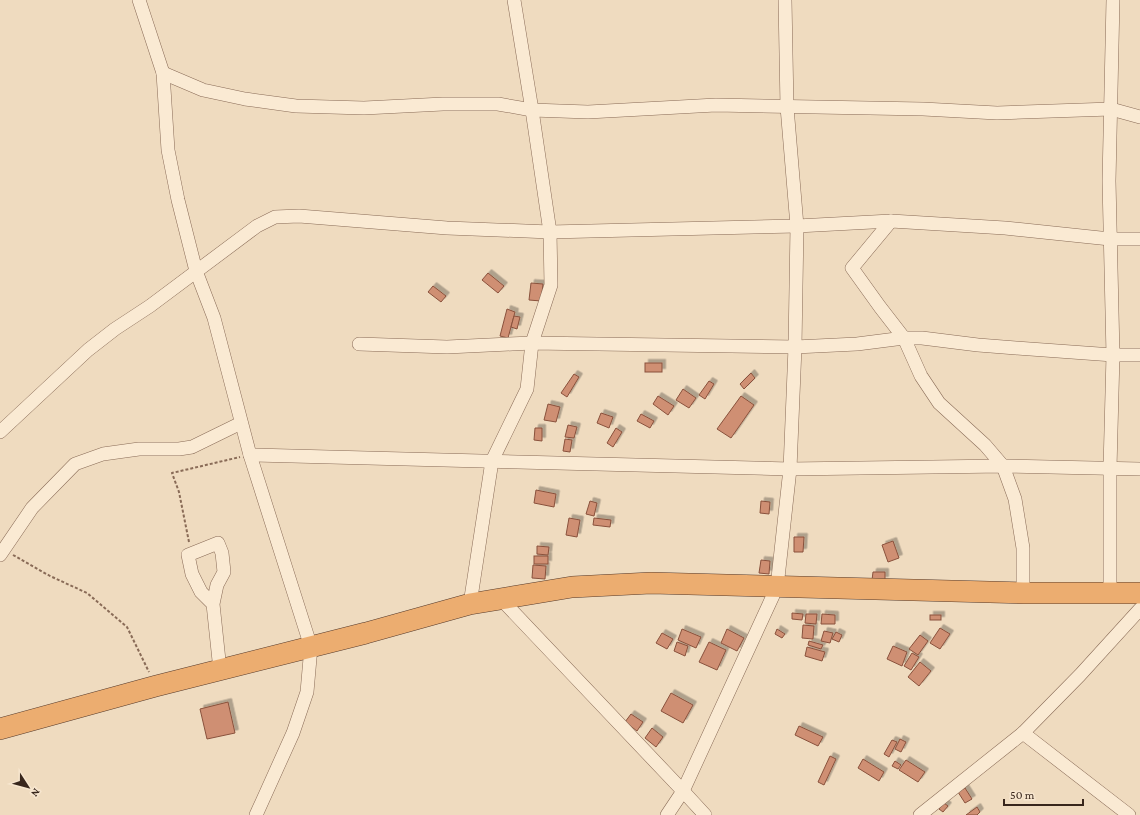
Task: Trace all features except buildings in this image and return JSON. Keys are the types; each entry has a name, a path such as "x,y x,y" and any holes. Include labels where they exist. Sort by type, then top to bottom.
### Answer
{"highway":[{"path":"0,729 156,686 366,633 470,604 572,587 651,583 1023,593 1140,592"}],"street":[{"path":"139,0 162,73 168,150 178,200 196,271 214,318 250,455 311,647 306,692 293,732 256,815"},
{"path":"470,604 492,461 527,389 532,342 550,285 550,232 514,0"},
{"path":"667,815 683,791 777,587 790,469 795,348 797,226 787,107 785,0"},
{"path":"1110,593 1110,468 1113,354 1109,181 1113,0"},
{"path":"162,73 203,90 245,99 296,106 364,108 443,104 498,104 532,110 588,112 716,105 923,109 997,113 1111,110 1140,117"},
{"path":"0,432 88,350 115,329 150,306 257,226 275,217 299,216 447,228 550,232 797,226 891,222 1005,228 1110,239 1140,239"},
{"path":"891,222 852,268 904,338 921,376 939,403 985,446 1003,466 1015,499 1022,541 1023,593"},
{"path":"359,344 447,346 532,342 795,348 857,344 904,338 922,338 1009,348 1140,355"},
{"path":"2,552 32,508 75,464 103,454 139,449 179,449 192,447 241,423"},
{"path":"250,455 790,469 1003,466 1140,469"},
{"path":"213,604 201,592 192,574 188,555 218,543 222,554 224,572 217,585 213,604 220,670"},
{"path":"500,598 705,815"},
{"path":"920,815 1023,734 1080,675 1140,609"},
{"path":"1023,734 1129,815"},
{"path":"1136,815 1140,810"}],"path":[{"path":"188,555 189,543 179,492 172,473 250,455"},
{"path":"2,552 87,593 127,627 156,686"}]}
